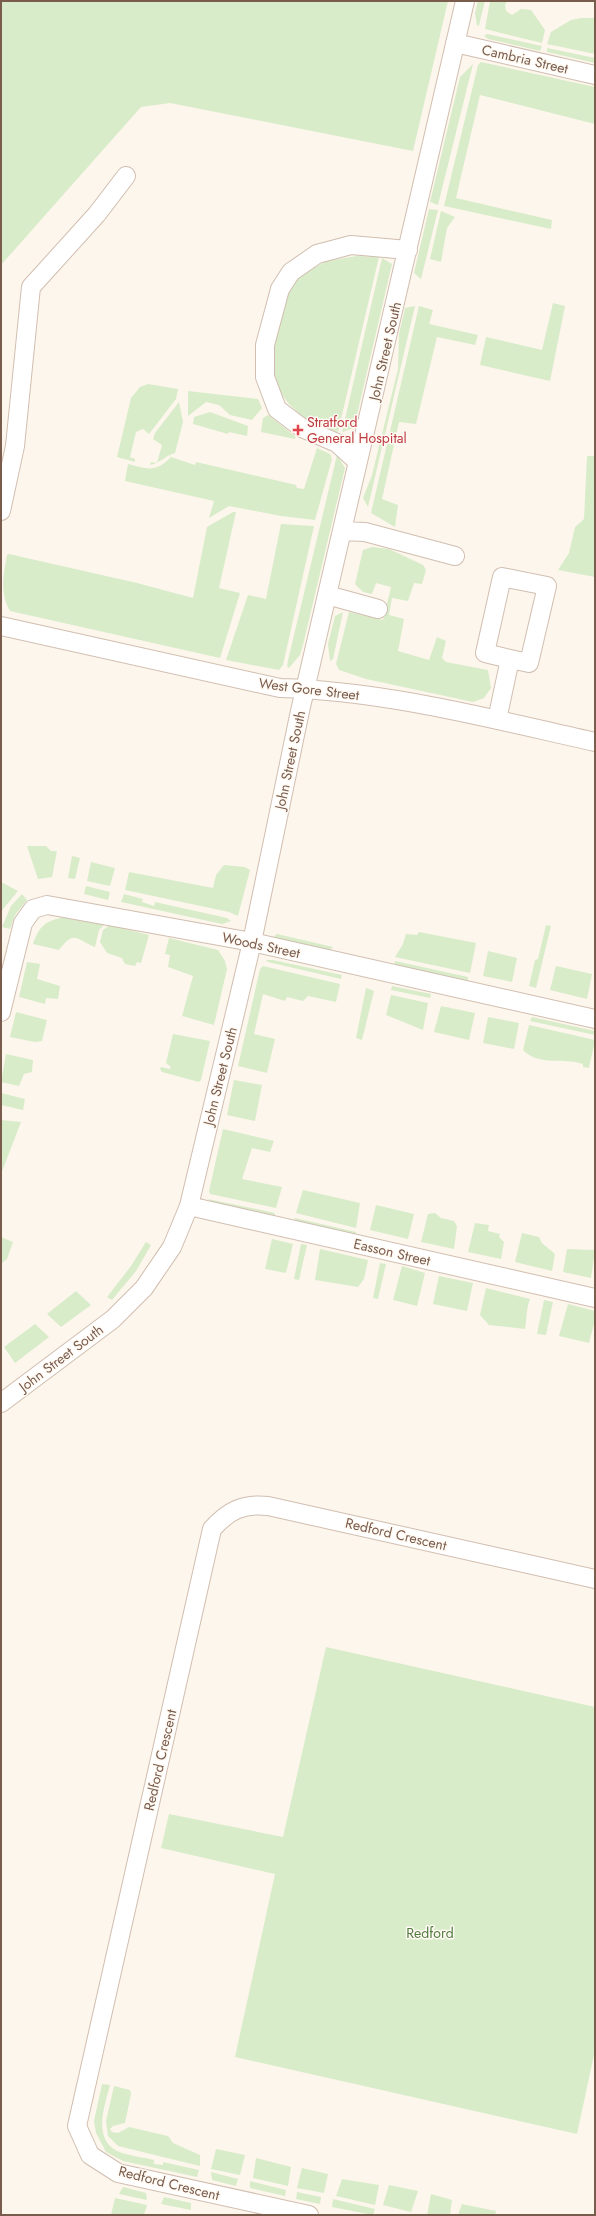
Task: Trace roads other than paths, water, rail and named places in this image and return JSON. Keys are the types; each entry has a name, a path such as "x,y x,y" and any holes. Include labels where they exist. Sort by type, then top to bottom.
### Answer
{"street":[{"name":"John Street South","path":"1,1403 113,1318 144,1288 172,1247 189,1206 252,942 305,689 465,1"},
{"name":"Cambria Street","path":"455,43 595,75"},
{"path":"1,511 15,446 31,287 97,214 126,176"},
{"path":"358,462 337,443 302,428 277,409 265,377 265,345 280,289 291,272 317,254 351,245 408,250"},
{"path":"342,531 365,532 455,556"},
{"path":"502,577 547,586 529,663 510,659 485,653 502,577"},
{"path":"327,595 378,609"},
{"name":"West Gore Street","path":"1,626 280,688 305,689 384,698 497,720 595,742"},
{"path":"497,720 510,659"},
{"name":"Woods Street","path":"1,1012 23,923 33,909 47,905 252,942 595,1019"},
{"name":"Easson Street","path":"189,1206 595,1298"},
{"name":"Redford Crescent","path":"309,2215 118,2173 90,2155 77,2126 212,1529 223,1517 235,1509 254,1504 595,1579"}],"place":[{"name":"Stratford General Hospital","path":"298,430"}],"park label":[{"name":"Redford","path":"430,1933"}]}
